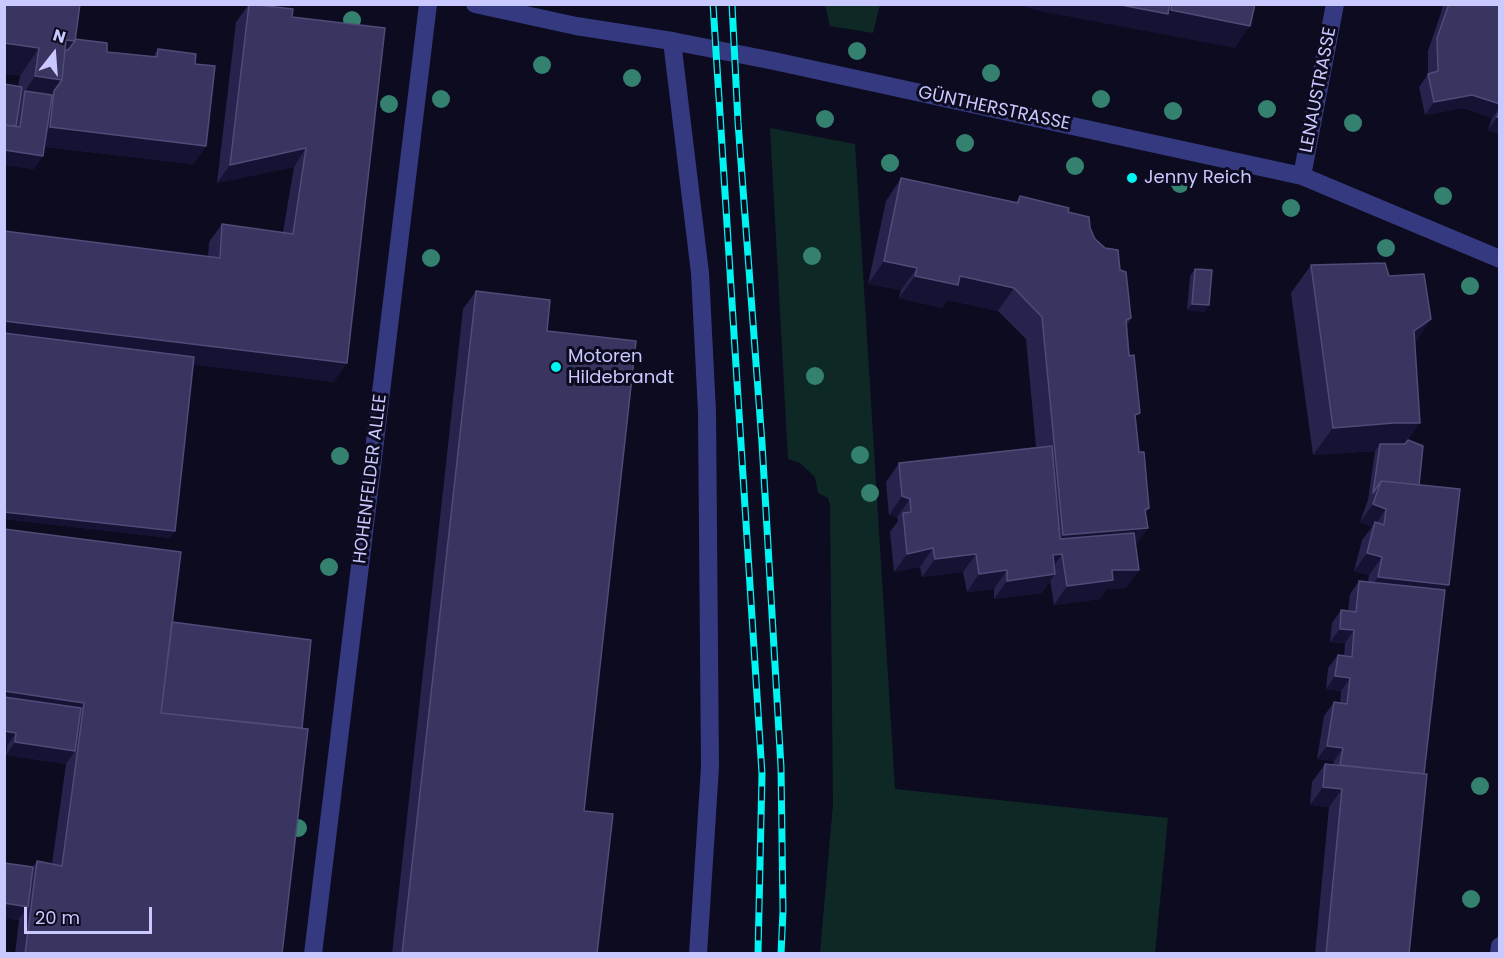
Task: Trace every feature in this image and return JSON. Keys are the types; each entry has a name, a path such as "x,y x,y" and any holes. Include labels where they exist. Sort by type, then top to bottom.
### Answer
{"street":[{"name":"HOHENFELDER ALLEE","path":"313,954 428,4"},
{"name":"GÜNTHERSTRASSE","path":"475,4 576,26 672,41 774,61 1302,176 1500,259"},
{"name":"LENAUSTRASSE","path":"1302,176 1335,4"},
{"path":"672,41 700,273 707,412 710,767 698,954"},
{"path":"1499,954 1500,946"}],"green space":[{"path":"825,5 880,5 873,33 830,26"},
{"path":"770,128 855,144 895,789 1168,818 1155,953 820,953 833,804 830,505 828,498 818,493 815,477 800,463 788,459"}],"building":[{"path":"4,4 80,4 75,41 66,40 62,80 35,76 39,48 4,43"},
{"path":"249,4 293,9 292,17 385,28 347,363 4,321 4,231 220,258 222,224 293,234 306,148 230,165"},
{"path":"1116,4 1170,4 1168,14"},
{"path":"1172,4 1255,4 1250,26 1171,10"},
{"path":"1449,4 1500,4 1500,104 1472,95 1434,102 1428,74 1438,71 1437,38"},
{"path":"75,39 107,43 107,52 157,57 158,49 196,54 195,64 215,66 206,146 50,127 54,91 62,80 65,50 68,50"},
{"path":"4,84 22,87 16,126 4,125"},
{"path":"25,91 52,95 43,156 5,150 4,152 4,125 20,127"},
{"path":"901,178 1018,203 1020,196 1069,208 1068,212 1089,217 1090,228 1095,239 1105,248 1118,250 1120,270 1126,272 1131,318 1126,320 1129,356 1134,355 1140,413 1135,415 1139,452 1144,452 1149,508 1145,510 1148,528 1063,535 1042,317 1014,288 960,276 958,285 915,276 917,268 884,261"},
{"path":"1385,263 1389,276 1424,274 1431,319 1414,331 1420,423 1333,428 1311,265"},
{"path":"1195,269 1212,270 1209,305 1192,304"},
{"path":"476,291 550,300 547,331 636,341 584,811 613,814 597,954 402,954"},
{"path":"4,333 194,357 175,531 4,512"},
{"path":"1408,440 1423,446 1419,485 1381,481 1373,493 1380,444 1405,444"},
{"path":"1052,446 1060,539 1134,533 1139,570 1112,570 1113,580 1067,586 1062,554 1053,555 1055,574 1007,581 1007,570 979,574 976,554 935,559 933,548 907,554 903,513 911,512 910,499 902,496 899,463"},
{"path":"1381,481 1460,489 1449,585 1378,577 1382,557 1367,553 1375,522 1384,525 1386,509 1373,504"},
{"path":"4,529 181,552 161,713 308,729 282,954 25,954 37,861 62,866 84,703 4,691"},
{"path":"1359,581 1445,590 1424,774 1340,765 1343,748 1327,746 1334,702 1347,704 1350,678 1335,676 1338,655 1352,657 1354,630 1340,629 1341,610 1356,612"},
{"path":"172,622 311,640 302,728 161,713"},
{"path":"4,697 81,708 75,751 15,742 16,733 4,731"},
{"path":"1325,764 1427,774 1409,954 1326,954 1342,789 1323,787"},
{"path":"4,863 33,867 28,907 4,903"}],"railway":[{"path":"713,4 762,774 758,954"},
{"path":"732,4 738,122 762,443 781,767 783,911 781,954"}],"place":[{"name":"Jenny Reich","path":"1132,178"},
{"name":"Motoren Hildebrandt","path":"556,367"}]}
